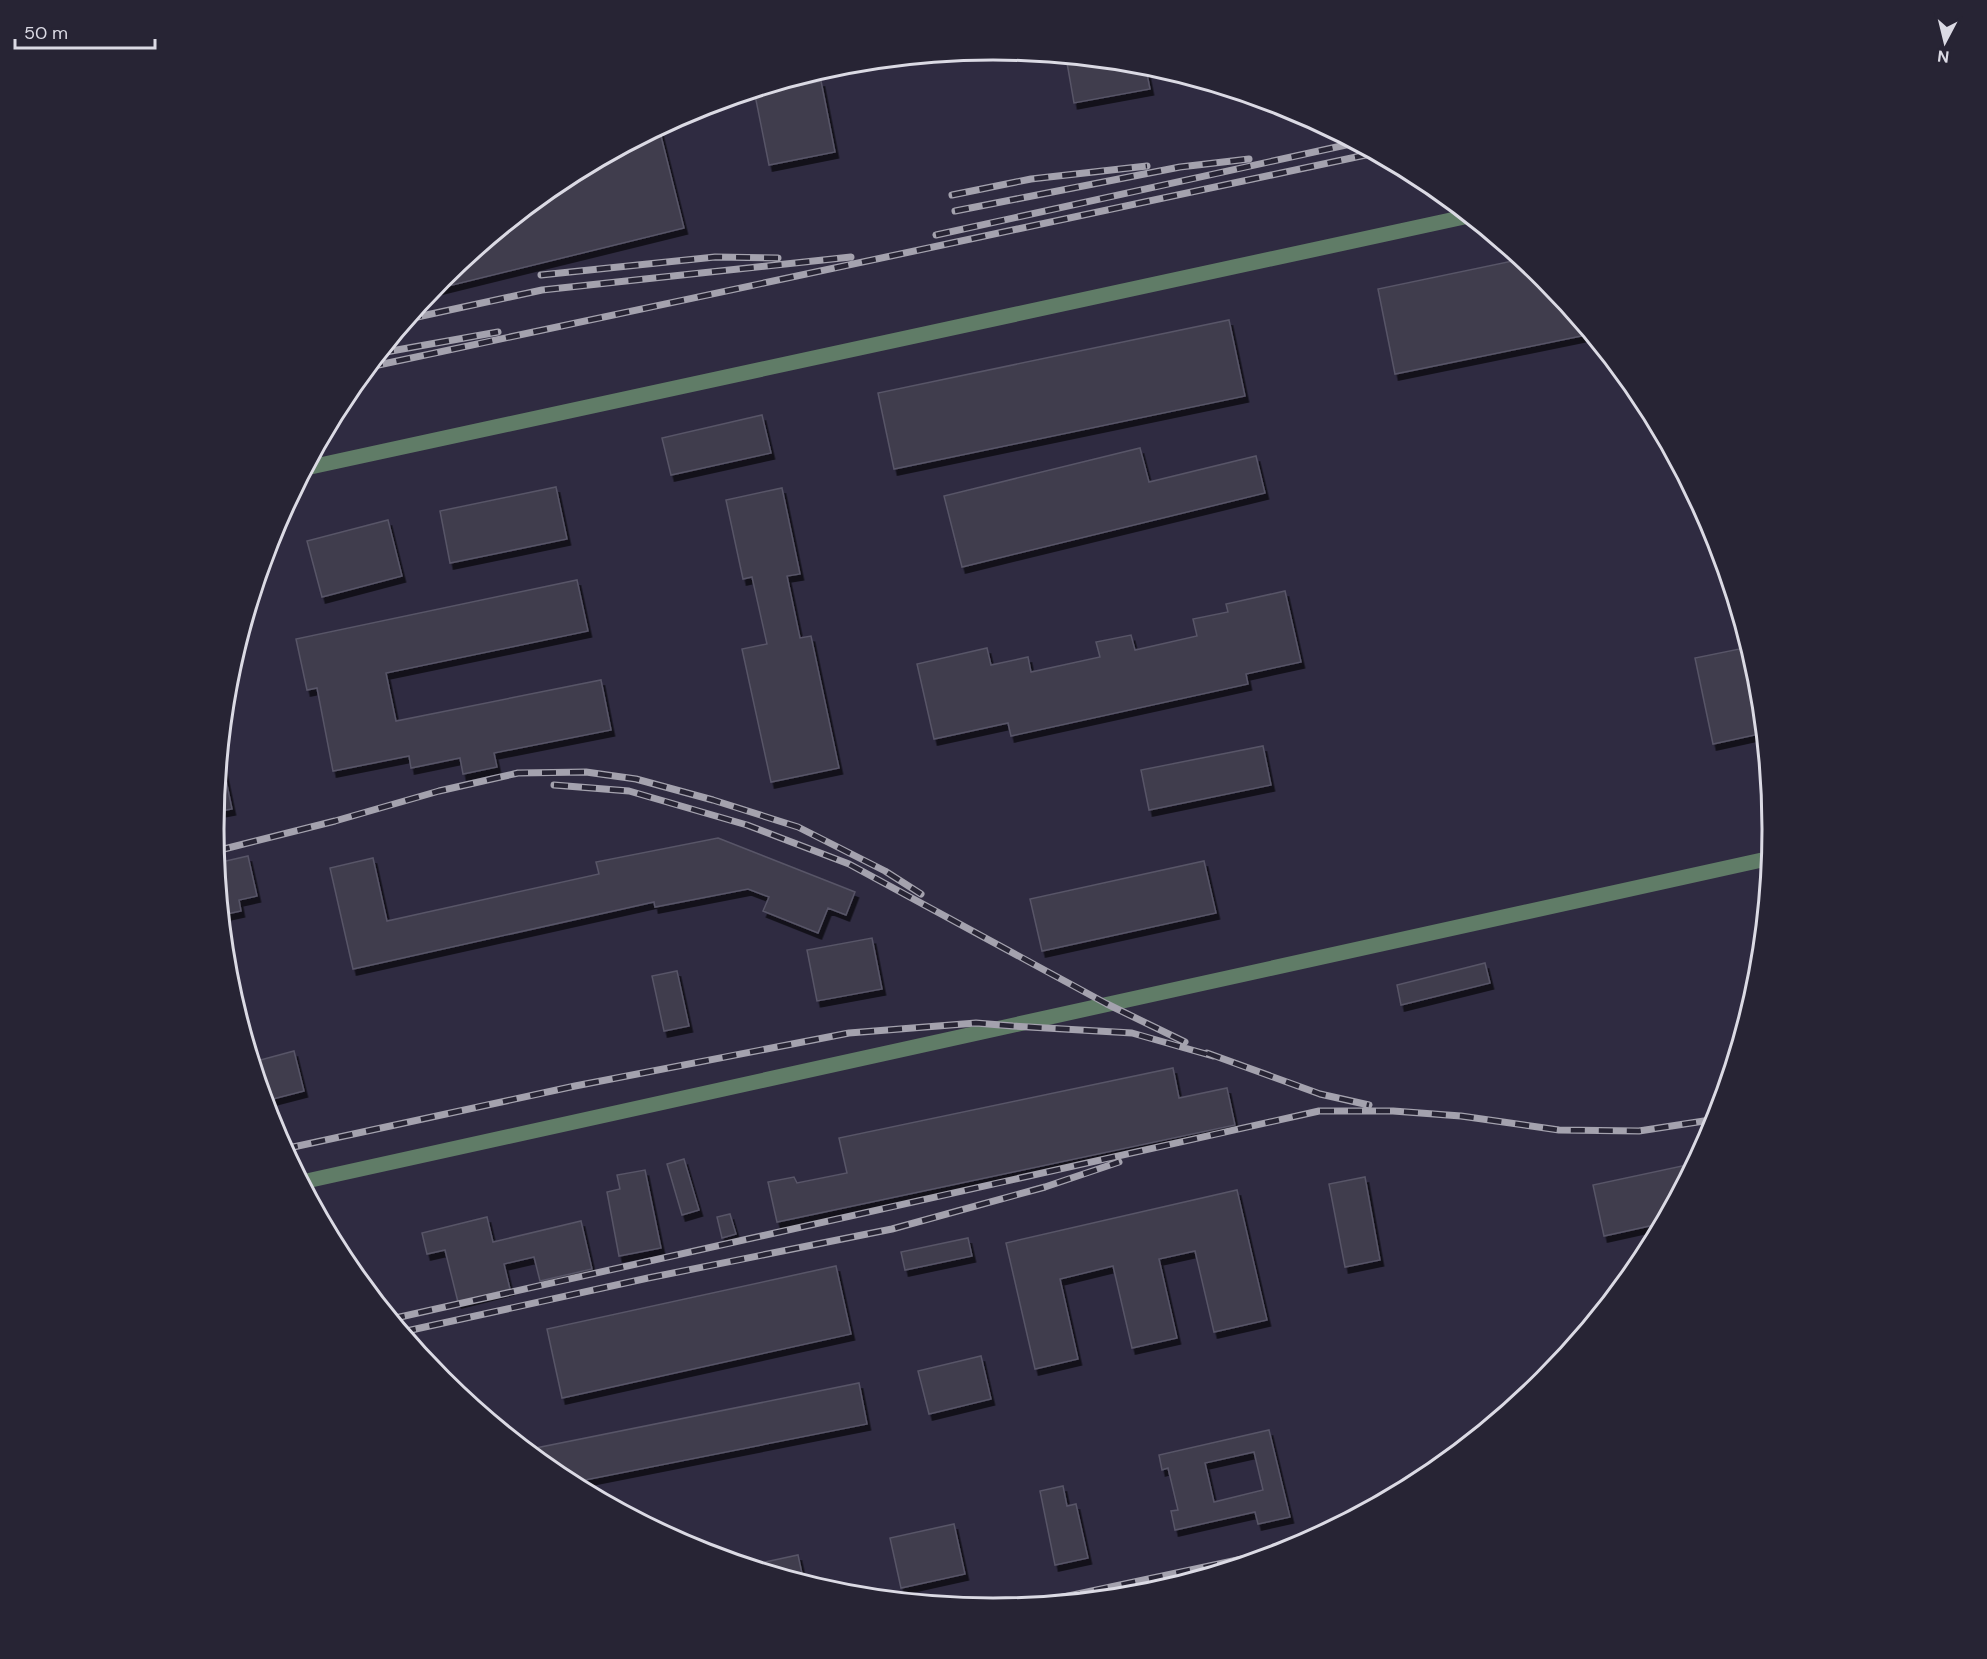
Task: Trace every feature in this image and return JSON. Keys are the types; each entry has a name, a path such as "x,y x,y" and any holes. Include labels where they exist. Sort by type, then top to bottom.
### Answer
{"lane":[{"path":"316,466 1460,218"},
{"path":"309,1181 1762,860"}],"shaded area":[{"path":"994,60 1094,67 1193,86 1241,101 1334,139 1378,163 1462,219 1501,251 1538,285 1604,361 1660,445 1684,489 1722,582 1737,630 1748,679 1761,779 1763,830 1756,930 1737,1029 1722,1077 1684,1170 1660,1214 1604,1298 1572,1337 1538,1374 1462,1440 1378,1496 1334,1520 1241,1558 1193,1573 1144,1584 1044,1597 994,1599 893,1592 794,1573 746,1558 653,1520 609,1496 525,1440 486,1408 449,1374 383,1298 327,1214 303,1170 265,1077 250,1029 239,980 226,880 224,830 231,729 250,630 265,582 303,489 327,445 383,361 415,322 449,285 525,219 609,163 653,139 746,101 794,86 843,75 943,62"}],"building":[{"path":"1067,64 1147,76 1150,89 1074,103"},
{"path":"821,81 835,152 769,165 756,98"},
{"path":"661,136 684,228 448,286 525,219 566,190 609,163"},
{"path":"1512,261 1538,285 1583,336 1395,374 1378,289"},
{"path":"1229,320 1245,396 894,469 878,393"},
{"path":"762,415 771,453 671,475 662,438"},
{"path":"1140,448 1149,482 1256,456 1265,493 962,567 944,496"},
{"path":"556,487 567,539 450,563 440,511"},
{"path":"782,488 800,574 787,576 800,638 811,636 839,768 771,782 742,649 767,644 752,577 743,579 726,500"},
{"path":"388,520 402,576 322,597 307,541"},
{"path":"577,580 588,631 386,673 396,721 601,680 611,730 494,753 497,767 463,774 460,758 411,768 409,756 333,771 317,688 307,690 296,639"},
{"path":"1285,591 1301,662 1246,674 1248,684 1011,736 1008,723 934,739 917,664 987,648 991,665 1028,657 1031,672 1100,657 1096,642 1131,635 1135,650 1197,636 1193,619 1228,612 1226,604"},
{"path":"1741,649 1757,735 1713,744 1695,658"},
{"path":"1263,746 1271,785 1149,810 1141,770"},
{"path":"226,780 232,809 225,810"},
{"path":"718,838 855,892 846,915 828,908 818,933 763,911 769,897 748,889 655,907 654,902 353,969 330,868 373,858 387,921 599,874 596,862"},
{"path":"248,856 257,896 239,900 241,911 229,913 226,880 225,861"},
{"path":"1204,861 1216,913 1042,951 1030,899"},
{"path":"872,938 882,989 817,1001 807,950"},
{"path":"1485,963 1490,983 1401,1005 1397,985"},
{"path":"677,971 689,1026 664,1031 652,976"},
{"path":"294,1051 304,1091 273,1099 260,1060"},
{"path":"1173,1068 1179,1098 1227,1088 1235,1125 777,1222 768,1182 794,1177 797,1183 847,1173 839,1138"},
{"path":"684,1159 699,1210 682,1215 667,1164"},
{"path":"1686,1165 1653,1225 1604,1236 1593,1185"},
{"path":"645,1170 661,1248 619,1256 607,1192 620,1189 617,1175"},
{"path":"1365,1177 1380,1260 1345,1267 1329,1184"},
{"path":"1237,1190 1267,1320 1214,1332 1195,1251 1159,1259 1177,1338 1132,1348 1113,1266 1060,1279 1078,1359 1035,1369 1006,1243"},
{"path":"730,1214 736,1234 722,1238 717,1217"},
{"path":"487,1217 493,1242 581,1221 592,1269 540,1281 534,1257 504,1264 510,1289 458,1302 445,1250 427,1254 422,1233"},
{"path":"968,1238 972,1256 905,1270 901,1252"},
{"path":"836,1266 851,1334 562,1398 547,1329"},
{"path":"981,1356 991,1399 929,1414 918,1371"},
{"path":"859,1383 867,1424 584,1480 536,1448"},
{"path":"1269,1430 1290,1517 1258,1524 1255,1512 1175,1530 1171,1511 1178,1510 1168,1468 1162,1470 1159,1455","holes":["1254,1452 1263,1490 1214,1502 1205,1463"]},
{"path":"1063,1486 1067,1506 1076,1504 1088,1558 1055,1565 1040,1491"},
{"path":"954,1524 965,1574 901,1588 890,1538"},
{"path":"798,1555 802,1575 794,1573 761,1563"}],"railway":[{"path":"936,235 1345,145"},
{"path":"380,365 1364,155"},
{"path":"955,211 1180,167 1249,159"},
{"path":"952,195 1031,179 1147,166"},
{"path":"541,275 715,257 778,258"},
{"path":"420,316 542,290 851,257"},
{"path":"391,351 498,332"},
{"path":"225,849 335,821 439,791 518,773 586,772 636,779 798,827 885,871 921,894"},
{"path":"554,785 629,791 747,825 849,864 1107,1004 1185,1042"},
{"path":"293,1147 575,1086 849,1033 976,1023 1132,1033 1213,1056"},
{"path":"1207,1053 1320,1094 1369,1105"},
{"path":"399,1317 1319,1111 1393,1111 1461,1116 1559,1130 1639,1131 1705,1121"},
{"path":"410,1330 648,1278 892,1229 1045,1187 1119,1162"},
{"path":"1081,1593 1229,1562"}]}
